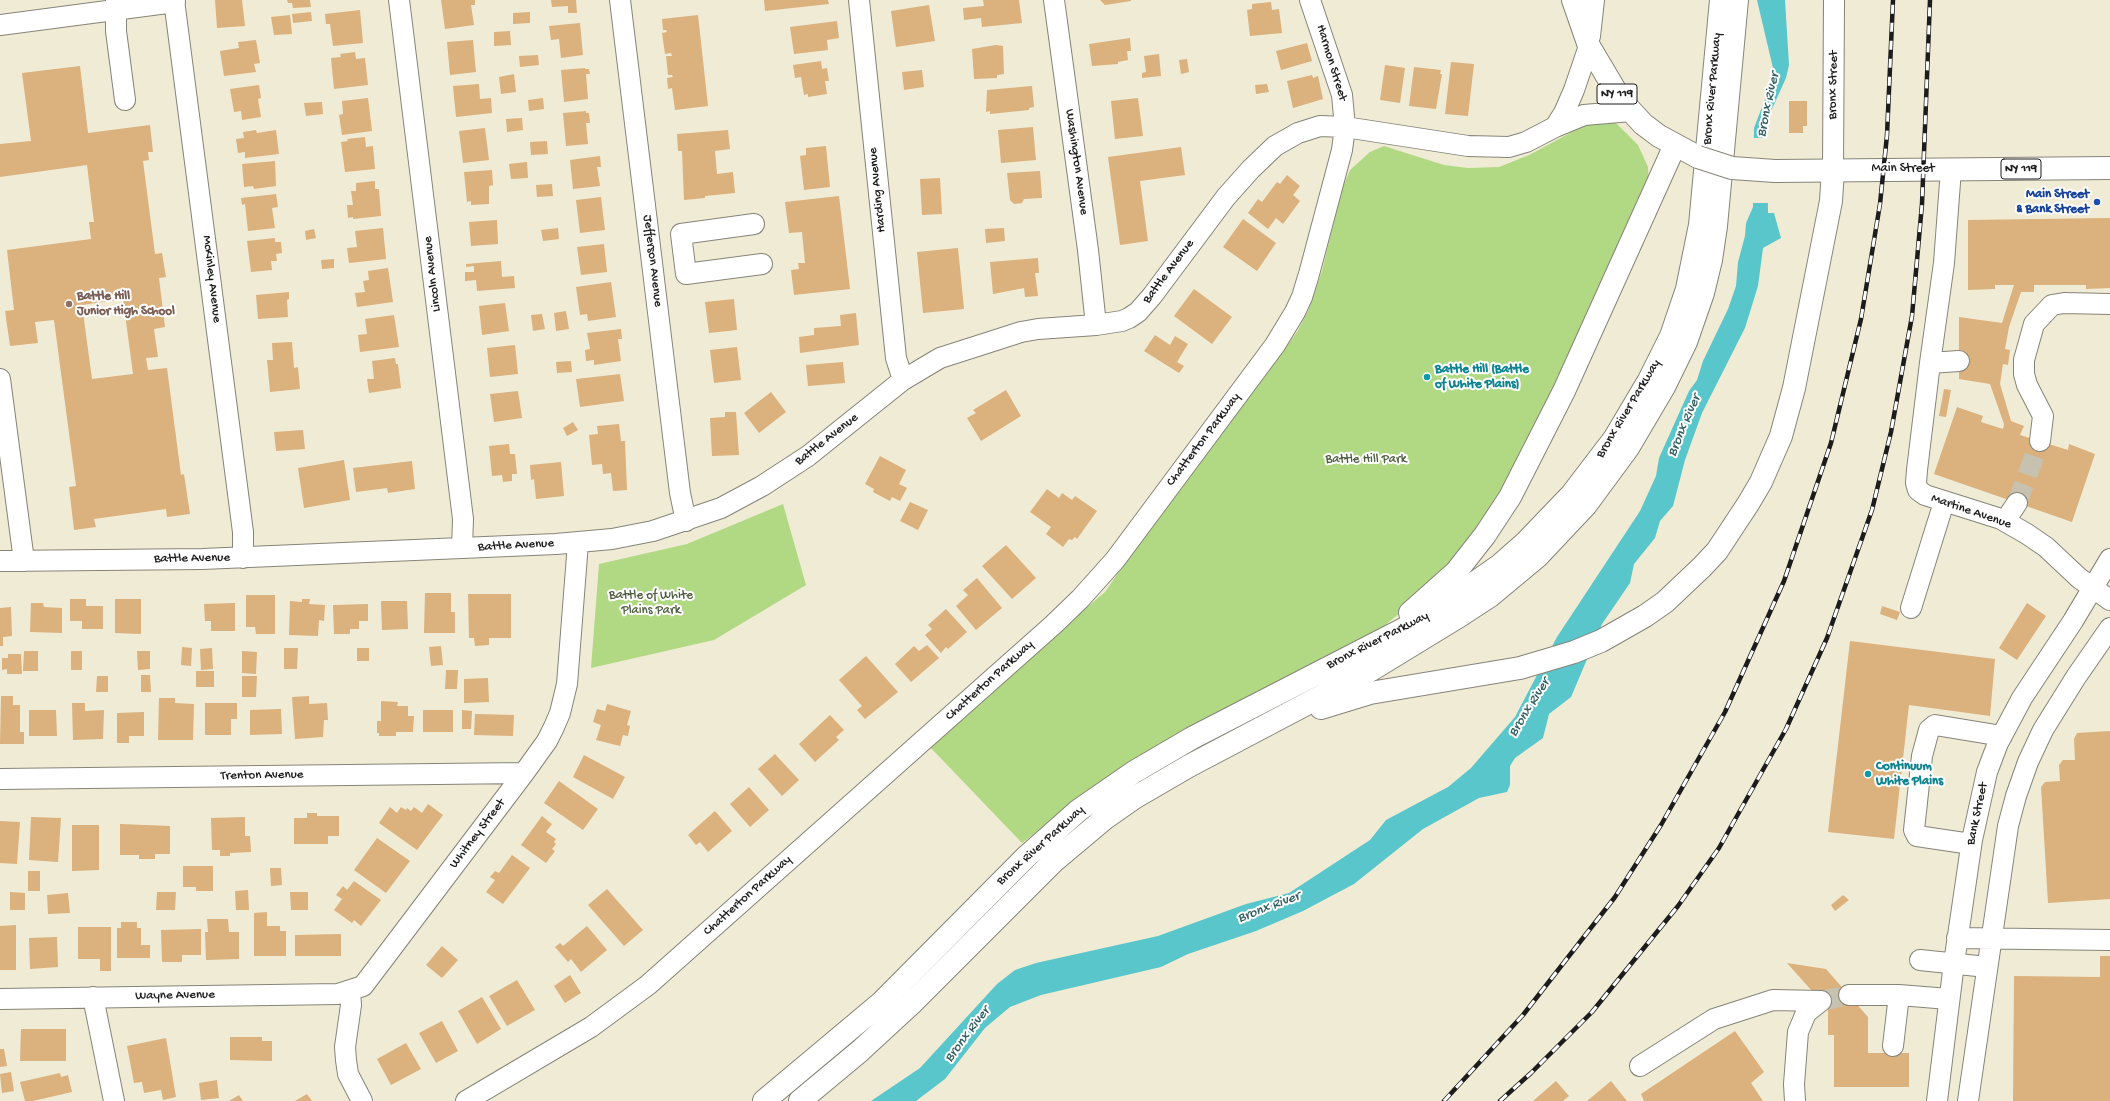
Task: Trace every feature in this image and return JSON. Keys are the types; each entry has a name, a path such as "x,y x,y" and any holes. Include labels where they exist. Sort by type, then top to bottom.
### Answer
{"main road":[{"name":"NY 119","path":"1573,0 1589,46 1608,79 1631,111 1643,124 1675,145"},
{"path":"1589,46 1590,13 1593,0"},
{"name":"Bronx River Parkway","path":"764,1101 880,1003 1026,857 1079,810 1163,755 1351,654 1422,619 1479,581 1525,544 1553,516 1594,466 1620,428 1649,380 1677,321 1695,257 1702,208 1721,0"},
{"name":"Bronx River Parkway","path":"800,1101 912,1004 1029,885 1077,840 1134,798 1251,732 1395,656 1490,596 1538,556 1586,505 1628,448 1664,387 1679,357 1698,309 1707,277 1718,210 1736,0"},
{"path":"1351,654 1416,608 1441,587 1471,555 1510,497 1564,391 1675,145"},
{"name":"Main Street","path":"1675,145 1698,156 1732,168 1775,171 2110,168"},
{"path":"1251,732 1370,693 1520,668 1574,652 1626,628 1665,602 1686,584 1717,551 1748,504 1781,436 1794,388 1832,201 1833,170"}],"street":[{"name":"Lincoln Avenue","path":"399,0 463,519 462,548"},
{"name":"Jefferson Avenue","path":"620,0 680,493 686,521"},
{"name":"Harding Avenue","path":"859,0 896,358 902,380"},
{"name":"Washington Avenue","path":"1054,0 1087,242 1096,325"},
{"name":"Harmon Street","path":"1310,0 1342,95 1345,127"},
{"name":"Bronx Street","path":"1833,170 1834,0"},
{"path":"0,25 116,4 175,1"},
{"name":"McKinley Avenue","path":"175,1 243,532 243,558"},
{"path":"116,4 116,31 125,100"},
{"path":"1555,127 1564,113 1574,90 1589,46"},
{"name":"Battle Avenue","path":"0,561 243,558 578,543 634,535 686,521 740,499 784,473 902,380 940,358 984,342 1038,329 1096,325 1122,321 1138,312 1152,296 1226,197 1251,169 1275,146 1310,128 1345,127 1468,146 1493,148 1509,147 1526,142 1555,127 1584,116 1631,111"},
{"name":"Chatterton Parkway","path":"466,1101 591,1027 648,985 1053,625 1098,580 1275,345 1295,312 1312,266 1342,150 1345,127"},
{"name":"Martine Avenue","path":"1951,169 1944,263 1930,362 1916,483 1918,490 1925,495 1944,502 2004,521 2027,534 2046,547 2093,589 2110,600"},
{"path":"754,224 681,234 686,274 762,264"},
{"path":"651,255 684,253"},
{"path":"2040,441 2043,416 2027,385 2024,374 2024,360 2034,324 2052,305 2064,303 2110,304"},
{"path":"1930,362 1959,361"},
{"path":"0,379 24,561"},
{"path":"1912,608 1944,502"},
{"path":"2004,521 2017,502"},
{"name":"Whitney Street","path":"350,991 363,986 372,977 547,741 560,713 564,699 578,543"},
{"name":"Bank Street","path":"1937,1101 1957,938 1971,844 1987,772 2002,736 2022,698 2093,589 2110,559"},
{"path":"1968,1101 2008,826 2028,762 2043,730 2076,677 2110,628"},
{"path":"1971,844 1917,836 1914,830 1922,756 1929,730 1935,725 2002,736"},
{"name":"Trenton Avenue","path":"0,779 524,773"},
{"path":"1957,938 2110,940"},
{"path":"1920,960 1987,967"},
{"path":"350,991 351,1005 346,1060 351,1080 362,1101"},
{"name":"Wayne Avenue","path":"0,999 327,994 350,991"},
{"path":"1849,995 1899,995 1949,999"},
{"path":"1893,1046 1899,995"},
{"path":"92,997 114,1101"},
{"path":"1640,1066 1714,1019 1773,1000 1821,1000 1806,1013 1798,1032 1794,1084 1795,1101"}],"green space":[{"name":"Battle Hill Park","path":"1608,119 1616,123 1638,145 1648,167 1649,184 1534,439 1471,543 1419,598 1380,629 1201,723 1080,798 1022,843 929,746 1050,638 1105,592 1139,542 1297,332 1308,311 1322,271 1341,191 1350,170 1370,152 1384,146 1444,165 1468,168 1499,167 1529,155 1588,122"},
{"name":"Battle of White Plains Park","path":"783,504 806,585 714,640 591,668 599,564 687,544"}],"water":[{"name":"Bronx River","path":"1757,0 1785,0 1789,65 1786,78 1767,120 1768,213 1774,213 1781,238 1763,248 1758,286 1745,328 1702,413 1685,460 1673,506 1660,521 1655,538 1634,564 1630,583 1602,624 1571,697 1549,714 1543,738 1515,758 1510,766 1510,785 1507,792 1479,798 1423,829 1354,884 1303,911 1256,931 1188,954 1161,967 1041,995 1010,1007 985,1028 945,1079 916,1101 871,1101 920,1068 997,984 1015,970 1036,963 1158,936 1246,904 1289,893 1370,840 1386,820 1448,787 1471,768 1515,717 1557,637 1640,511 1656,476 1659,458 1689,391 1697,380 1703,361 1728,309 1736,286 1738,262 1745,236 1746,223 1753,207 1754,128 1772,81 1773,68"}],"pier":[{"path":"1752,138 1769,138 1770,203 1751,203"}],"building":[{"path":"215,0 242,0 245,26 217,28"},
{"path":"287,0 310,0 311,7 293,8 292,3 288,3"},
{"path":"441,0 475,0 475,5 471,5 474,25 445,29"},
{"path":"551,0 576,0 577,13 568,13 568,6 552,7"},
{"path":"764,0 828,0 829,4 765,11"},
{"path":"983,0 1019,0 1022,23 982,27 981,18 964,20 963,8 984,6"},
{"path":"1100,0 1131,0 1131,1 1105,5"},
{"path":"1271,2 1272,10 1279,9 1282,33 1250,36 1247,10 1252,9 1252,4"},
{"path":"929,5 935,41 896,47 891,11"},
{"path":"360,10 363,43 333,46 330,24 326,24 325,14"},
{"path":"311,12 312,21 293,23 292,14"},
{"path":"530,12 530,23 513,24 513,13"},
{"path":"290,15 292,34 274,35 271,17"},
{"path":"698,15 708,106 675,110 672,88 668,89 667,78 673,77 672,75 668,75 666,56 672,56 671,53 665,54 662,33 667,32 666,30 663,30 662,19"},
{"path":"837,21 839,38 827,40 828,50 794,54 790,27"},
{"path":"580,23 583,55 561,58 559,39 551,40 549,26"},
{"path":"510,31 511,45 494,46 494,32"},
{"path":"1130,38 1131,51 1127,51 1128,60 1118,62 1118,64 1092,66 1089,44"},
{"path":"256,40 260,63 254,64 256,72 224,76 220,51 239,48 238,42"},
{"path":"473,40 476,72 450,75 447,42"},
{"path":"1307,43 1312,61 1281,70 1276,51"},
{"path":"996,45 1003,46 1004,74 997,75 997,78 974,79 972,49"},
{"path":"355,52 356,59 365,58 368,85 334,89 331,58 341,57 340,54"},
{"path":"1159,54 1161,76 1142,78 1142,73 1146,72 1144,56"},
{"path":"538,55 539,65 520,67 519,56"},
{"path":"1187,59 1189,72 1181,74 1179,60"},
{"path":"821,61 822,69 827,68 829,81 825,81 827,94 808,97 808,94 804,95 801,77 795,78 793,65"},
{"path":"1451,62 1474,64 1468,116 1445,114"},
{"path":"1385,65 1405,68 1400,103 1380,100"},
{"path":"80,66 88,133 150,125 153,152 148,152 149,160 143,161 155,254 162,253 166,277 159,278 165,327 154,329 158,357 146,358 148,370 167,368 181,475 184,474 190,514 167,517 166,509 94,519 96,527 74,530 69,487 76,486 54,320 35,322 38,343 10,346 5,311 14,310 7,250 91,239 89,222 94,222 87,165 0,177 0,144 31,141 22,73","holes":["123,299 133,374 92,379 82,305"]},
{"path":"1414,67 1441,70 1440,74 1442,74 1436,109 1409,106"},
{"path":"589,69 590,74 586,74 588,99 564,102 561,70"},
{"path":"922,70 924,87 904,90 902,72"},
{"path":"514,74 516,92 501,94 499,77"},
{"path":"1312,75 1313,78 1318,76 1323,99 1293,108 1287,81"},
{"path":"479,84 480,99 491,98 492,113 456,117 453,86"},
{"path":"1267,84 1269,92 1256,94 1255,85"},
{"path":"259,85 261,98 258,99 261,117 242,120 241,111 234,112 230,89"},
{"path":"1032,86 1034,107 1029,108 1029,110 990,114 990,111 986,112 987,90"},
{"path":"368,98 372,131 342,135 339,115 343,114 342,101"},
{"path":"543,98 544,109 529,111 528,100"},
{"path":"1138,98 1143,136 1115,139 1111,101"},
{"path":"1789,101 1807,101 1807,126 1803,126 1803,133 1789,133"},
{"path":"322,102 323,114 306,116 304,103"},
{"path":"586,111 586,113 589,113 590,123 586,123 588,144 566,146 563,113"},
{"path":"522,118 523,130 507,132 506,119"},
{"path":"1033,127 1036,160 1001,163 998,130"},
{"path":"485,128 489,160 463,163 459,131"},
{"path":"256,130 257,133 276,130 279,154 245,158 245,152 238,153 236,139 244,138 243,132"},
{"path":"728,130 730,149 715,151 717,174 733,172 735,193 684,200 682,151 678,151 677,134"},
{"path":"365,137 366,147 373,146 375,169 345,172 341,142 348,141 347,139"},
{"path":"547,141 548,154 531,155 530,142"},
{"path":"826,146 830,187 804,190 800,156 806,155 806,148"},
{"path":"1181,147 1185,175 1140,181 1148,241 1120,245 1108,157"},
{"path":"600,156 601,167 597,167 600,186 573,189 570,160"},
{"path":"275,161 276,186 254,189 253,186 244,187 242,164"},
{"path":"527,162 528,178 511,179 509,164"},
{"path":"492,170 493,185 489,186 489,204 471,205 471,201 467,202 464,172"},
{"path":"1040,171 1042,198 1024,199 1022,203 1014,204 1010,200 1007,173"},
{"path":"1287,175 1300,186 1293,195 1300,201 1283,224 1276,218 1268,229 1248,213 1258,199 1262,202 1277,182 1280,184"},
{"path":"940,178 942,214 922,215 920,179"},
{"path":"375,181 375,189 379,189 381,216 353,219 353,217 348,218 347,205 353,205 351,191 356,191 356,183"},
{"path":"552,184 553,196 537,197 536,185"},
{"path":"276,194 278,207 272,208 275,228 248,231 245,204 242,205 241,198"},
{"path":"839,196 850,289 794,295 791,270 799,269 798,263 805,263 802,232 789,233 785,202"},
{"path":"601,197 605,230 580,233 576,200"},
{"path":"2110,218 2110,288 2086,289 2086,285 2034,285 2034,292 2021,292 2009,327 2005,349 2010,350 2008,365 2003,364 2000,384 2011,421 2024,426 2020,435 2068,450 2069,444 2095,454 2072,522 1934,474 1957,407 1983,416 1981,422 2003,429 2004,424 1990,384 1959,379 1959,317 2002,323 2014,285 1995,285 1995,289 1968,290 1968,220"},
{"path":"1243,219 1276,243 1257,271 1223,247"},
{"path":"497,220 498,244 471,246 469,222"},
{"path":"383,228 386,259 349,263 347,248 357,247 355,231"},
{"path":"558,228 559,239 543,241 541,230"},
{"path":"1004,228 1005,241 986,243 985,229"},
{"path":"314,229 316,238 306,240 305,231"},
{"path":"275,238 275,242 281,242 282,253 276,254 277,261 271,261 272,270 251,272 247,241"},
{"path":"604,244 607,272 581,275 577,247"},
{"path":"958,248 964,309 923,313 917,252"},
{"path":"1038,258 1039,273 1035,273 1038,296 1025,297 1024,288 993,294 990,262"},
{"path":"334,259 334,268 322,269 321,260"},
{"path":"501,261 502,277 514,276 515,288 477,291 476,280 465,281 465,272 474,272 474,266 466,267 466,264"},
{"path":"388,268 393,302 357,307 355,293 365,292 363,281 369,280 368,271"},
{"path":"611,282 616,317 588,321 587,314 580,315 576,287"},
{"path":"1194,289 1232,317 1212,344 1174,316"},
{"path":"289,292 289,299 287,300 288,317 258,319 256,295"},
{"path":"734,299 737,330 709,333 705,302"},
{"path":"505,303 509,331 482,335 479,306"},
{"path":"566,311 569,329 556,331 554,313"},
{"path":"856,313 859,345 800,353 799,337 814,335 814,328 841,326 840,315"},
{"path":"542,314 545,329 533,331 531,315"},
{"path":"394,315 399,347 360,352 358,335 367,334 365,319"},
{"path":"621,329 622,339 618,339 621,361 594,365 594,360 586,361 585,350 590,349 587,333"},
{"path":"1155,335 1170,345 1175,336 1188,344 1177,362 1184,366 1179,373 1144,351"},
{"path":"292,342 294,368 298,367 300,389 270,392 267,360 273,360 272,343"},
{"path":"515,345 518,374 490,377 487,348"},
{"path":"737,347 741,380 714,383 710,350"},
{"path":"395,358 396,364 398,364 401,388 369,393 367,379 374,379 372,361"},
{"path":"571,361 572,372 557,373 556,362"},
{"path":"843,362 845,383 808,386 806,365"},
{"path":"620,374 624,401 580,407 576,379"},
{"path":"1944,389 1951,390 1946,417 1939,416"},
{"path":"1006,390 1021,416 981,441 967,418 976,413 973,410"},
{"path":"518,391 522,418 494,422 490,394"},
{"path":"771,392 786,412 759,433 744,413"},
{"path":"725,412 736,412 739,455 712,456 710,418 725,417"},
{"path":"573,422 578,430 567,436 563,428"},
{"path":"619,424 621,441 625,441 627,490 613,491 611,473 603,474 602,464 592,465 589,435 598,434 597,426"},
{"path":"303,430 305,449 276,451 274,432"},
{"path":"509,444 510,454 515,454 517,474 512,474 512,481 503,482 502,475 492,476 489,446"},
{"path":"880,456 906,470 899,484 907,488 900,501 892,497 890,501 873,492 874,489 865,484"},
{"path":"344,460 350,500 304,508 298,468"},
{"path":"412,461 415,489 388,493 387,488 356,492 353,468"},
{"path":"561,462 564,496 536,499 534,479 531,480 530,465"},
{"path":"1047,489 1059,498 1062,493 1072,500 1075,496 1097,511 1077,539 1075,537 1072,540 1069,539 1063,547 1046,534 1051,527 1030,512"},
{"path":"910,502 928,510 918,530 900,521"},
{"path":"1006,545 1036,578 1012,599 982,566"},
{"path":"977,578 1002,608 976,630 956,606 968,595 963,590"},
{"path":"425,593 451,593 451,612 455,612 455,633 424,633"},
{"path":"468,594 511,594 511,638 489,638 489,645 475,646 474,638 469,638"},
{"path":"246,595 275,595 275,634 256,634 255,627 246,627"},
{"path":"70,599 86,599 86,606 103,606 103,629 82,629 82,621 70,621"},
{"path":"115,599 141,599 141,634 115,633"},
{"path":"302,599 310,599 309,604 325,605 324,621 319,620 318,636 289,635 290,601 302,602"},
{"path":"381,601 407,601 408,629 382,630"},
{"path":"31,603 43,603 44,607 62,608 62,633 30,632"},
{"path":"235,603 235,631 211,631 211,621 205,621 204,604"},
{"path":"2027,603 2046,616 2017,660 1999,648"},
{"path":"368,604 368,621 359,621 359,629 350,629 350,634 334,634 333,605"},
{"path":"1882,606 1900,612 1897,620 1880,614"},
{"path":"11,607 12,636 3,637 3,646 0,646 0,608"},
{"path":"946,609 967,632 948,649 946,647 941,653 925,635 932,629 928,625"},
{"name":"Continuum White Plains","path":"1850,641 1995,659 1990,716 1909,705 1894,839 1828,832"},
{"path":"927,645 939,658 911,682 895,664 914,646 919,651"},
{"path":"441,646 443,665 431,666 429,647"},
{"path":"182,647 192,648 191,666 181,665"},
{"path":"212,648 213,669 201,670 200,649"},
{"path":"284,648 298,648 297,669 284,669"},
{"path":"357,648 369,648 369,661 357,661"},
{"path":"24,651 38,651 38,671 23,671"},
{"path":"71,651 82,651 82,670 71,670"},
{"path":"137,651 150,651 150,669 138,670"},
{"path":"242,651 257,652 256,674 242,673"},
{"path":"8,654 21,654 22,674 7,674 7,669 2,670 2,658 8,658"},
{"path":"866,656 898,692 865,719 857,710 862,706 839,680"},
{"path":"446,670 458,670 457,689 445,689"},
{"path":"196,671 214,671 214,687 196,687"},
{"path":"141,675 150,675 151,692 141,692"},
{"path":"97,676 108,676 108,692 96,692"},
{"path":"242,676 257,676 256,697 242,697"},
{"path":"488,678 489,702 464,703 464,679"},
{"path":"1,696 13,696 13,705 20,705 20,732 24,732 24,744 0,744"},
{"path":"309,696 309,704 327,703 328,720 324,720 323,737 295,739 292,697"},
{"path":"159,698 175,698 175,703 194,704 193,740 158,740"},
{"path":"381,701 398,702 397,706 408,706 408,716 414,716 413,732 396,732 396,736 379,736 379,733 377,733 377,721 381,721"},
{"path":"72,703 85,703 85,711 104,710 103,739 73,740"},
{"path":"205,703 237,703 237,719 231,719 231,735 205,735"},
{"path":"607,704 631,711 627,725 630,726 628,736 623,735 620,746 596,740 601,725 593,722 597,709 605,711"},
{"path":"281,709 282,734 250,735 250,710"},
{"path":"29,710 56,710 57,736 29,736"},
{"path":"423,710 453,710 453,732 423,732"},
{"path":"462,710 472,711 471,729 462,729"},
{"path":"144,712 144,736 129,736 129,743 117,743 117,713"},
{"path":"475,714 514,715 513,736 474,735"},
{"path":"830,715 844,730 836,737 839,740 815,762 799,744"},
{"path":"2110,731 2110,899 2048,903 2041,787 2045,782 2060,781 2059,765 2063,760 2075,760 2074,739 2077,733"},
{"path":"775,754 799,780 782,796 758,769"},
{"path":"584,755 625,777 613,799 573,777"},
{"path":"559,781 598,809 583,830 544,803"},
{"path":"749,787 769,810 750,827 730,804"},
{"path":"428,804 443,815 417,850 379,823 390,807 397,813 401,807 406,810 407,808 411,811 414,807 422,813"},
{"path":"715,811 732,831 708,852 700,842 696,845 688,835"},
{"path":"307,813 317,813 317,816 339,816 339,836 328,836 328,844 294,844 294,818 307,818"},
{"path":"542,816 552,824 546,832 556,839 554,842 556,844 552,849 555,851 546,863 521,845"},
{"path":"31,817 61,818 58,862 29,860"},
{"path":"245,817 245,836 250,836 251,852 230,853 230,856 220,856 220,850 212,850 211,818"},
{"path":"0,821 20,822 17,864 0,863"},
{"path":"120,824 170,826 170,854 155,854 155,859 139,859 139,855 120,855"},
{"path":"72,825 99,825 99,870 72,871"},
{"path":"377,838 410,861 386,893 354,870"},
{"path":"512,855 530,868 503,904 486,892 495,880 490,877 495,871 499,873"},
{"path":"183,866 213,866 213,891 196,891 196,887 183,887"},
{"path":"270,868 281,868 282,885 271,886"},
{"path":"28,871 40,871 40,891 28,891"},
{"path":"354,881 381,900 361,926 354,920 352,923 334,910 342,899 336,895 343,886 347,890"},
{"path":"607,889 643,930 624,946 588,905"},
{"path":"248,890 249,910 236,910 235,891"},
{"path":"10,892 25,893 25,910 10,910"},
{"path":"157,892 176,892 175,910 156,910"},
{"path":"290,892 308,892 308,910 291,910"},
{"path":"68,893 70,913 48,914 47,895"},
{"path":"1843,895 1849,900 1835,911 1831,905"},
{"path":"267,912 267,926 280,926 280,931 286,931 286,956 254,956 254,913"},
{"path":"207,919 228,919 229,932 239,932 239,959 206,960 205,932 208,932"},
{"path":"121,922 137,922 137,928 141,928 141,945 150,945 150,958 117,958 117,928 121,928"},
{"path":"16,925 16,970 0,970 0,926"},
{"path":"587,926 607,950 581,972 571,959 568,962 555,947 560,943 563,946"},
{"path":"78,927 111,927 111,971 100,971 100,959 78,959"},
{"path":"201,929 201,955 182,955 182,962 162,962 161,930"},
{"path":"341,934 341,956 295,956 295,935"},
{"path":"57,937 58,967 30,969 29,938"},
{"path":"442,946 458,960 442,978 426,965"},
{"path":"2100,956 2110,956 2110,1101 2013,1101 2014,976 2100,977"},
{"path":"1787,963 1826,969 1868,1017 1868,1053 1909,1053 1909,1087 1834,1087 1834,1035 1828,1035 1828,1009"},
{"path":"570,975 581,993 565,1003 554,986"},
{"path":"517,980 535,1010 507,1026 489,996"},
{"path":"482,997 501,1029 477,1044 458,1011"},
{"path":"442,1021 458,1051 436,1063 419,1033"},
{"path":"21,1029 66,1029 66,1061 20,1061"},
{"path":"1735,1031 1764,1072 1751,1083 1763,1101 1644,1101 1641,1094"},
{"path":"230,1037 262,1037 262,1041 272,1041 272,1061 230,1060"},
{"path":"166,1038 176,1097 163,1100 161,1090 144,1093 142,1082 134,1083 127,1046"},
{"path":"406,1043 421,1069 391,1085 377,1059"},
{"path":"0,1049 4,1049 7,1066 0,1067"},
{"path":"11,1072 14,1091 2,1093 0,1074"},
{"path":"60,1073 61,1077 68,1075 72,1092 33,1101 25,1101 20,1082"},
{"path":"217,1080 219,1098 201,1100 199,1083"},
{"path":"1556,1081 1569,1096 1563,1101 1533,1101"},
{"path":"1611,1081 1627,1101 1587,1101"},
{"path":"307,1094 312,1101 295,1101"},
{"path":"239,1095 243,1101 229,1101"}],"tunnel":[{"path":"2017,503 2040,441"},
{"path":"1821,1001 1849,995"}],"railway":[{"path":"1444,1101 1523,1015 1615,897 1661,825 1725,712 1784,581 1831,443 1861,319 1880,204 1887,135 1893,0"},
{"path":"1500,1101 1531,1073 1592,1012 1678,906 1719,848 1786,729 1827,638 1872,510 1891,432 1912,316 1922,204 1930,0"}],"place":[{"name":"Main Street & Bank Street","path":"2097,202"},
{"name":"Battle Hill Junior High School","path":"69,304"},
{"name":"Battle Hill (Battle of White Plains)","path":"1427,377"},
{"name":"Continuum White Plains","path":"1868,774"}]}
